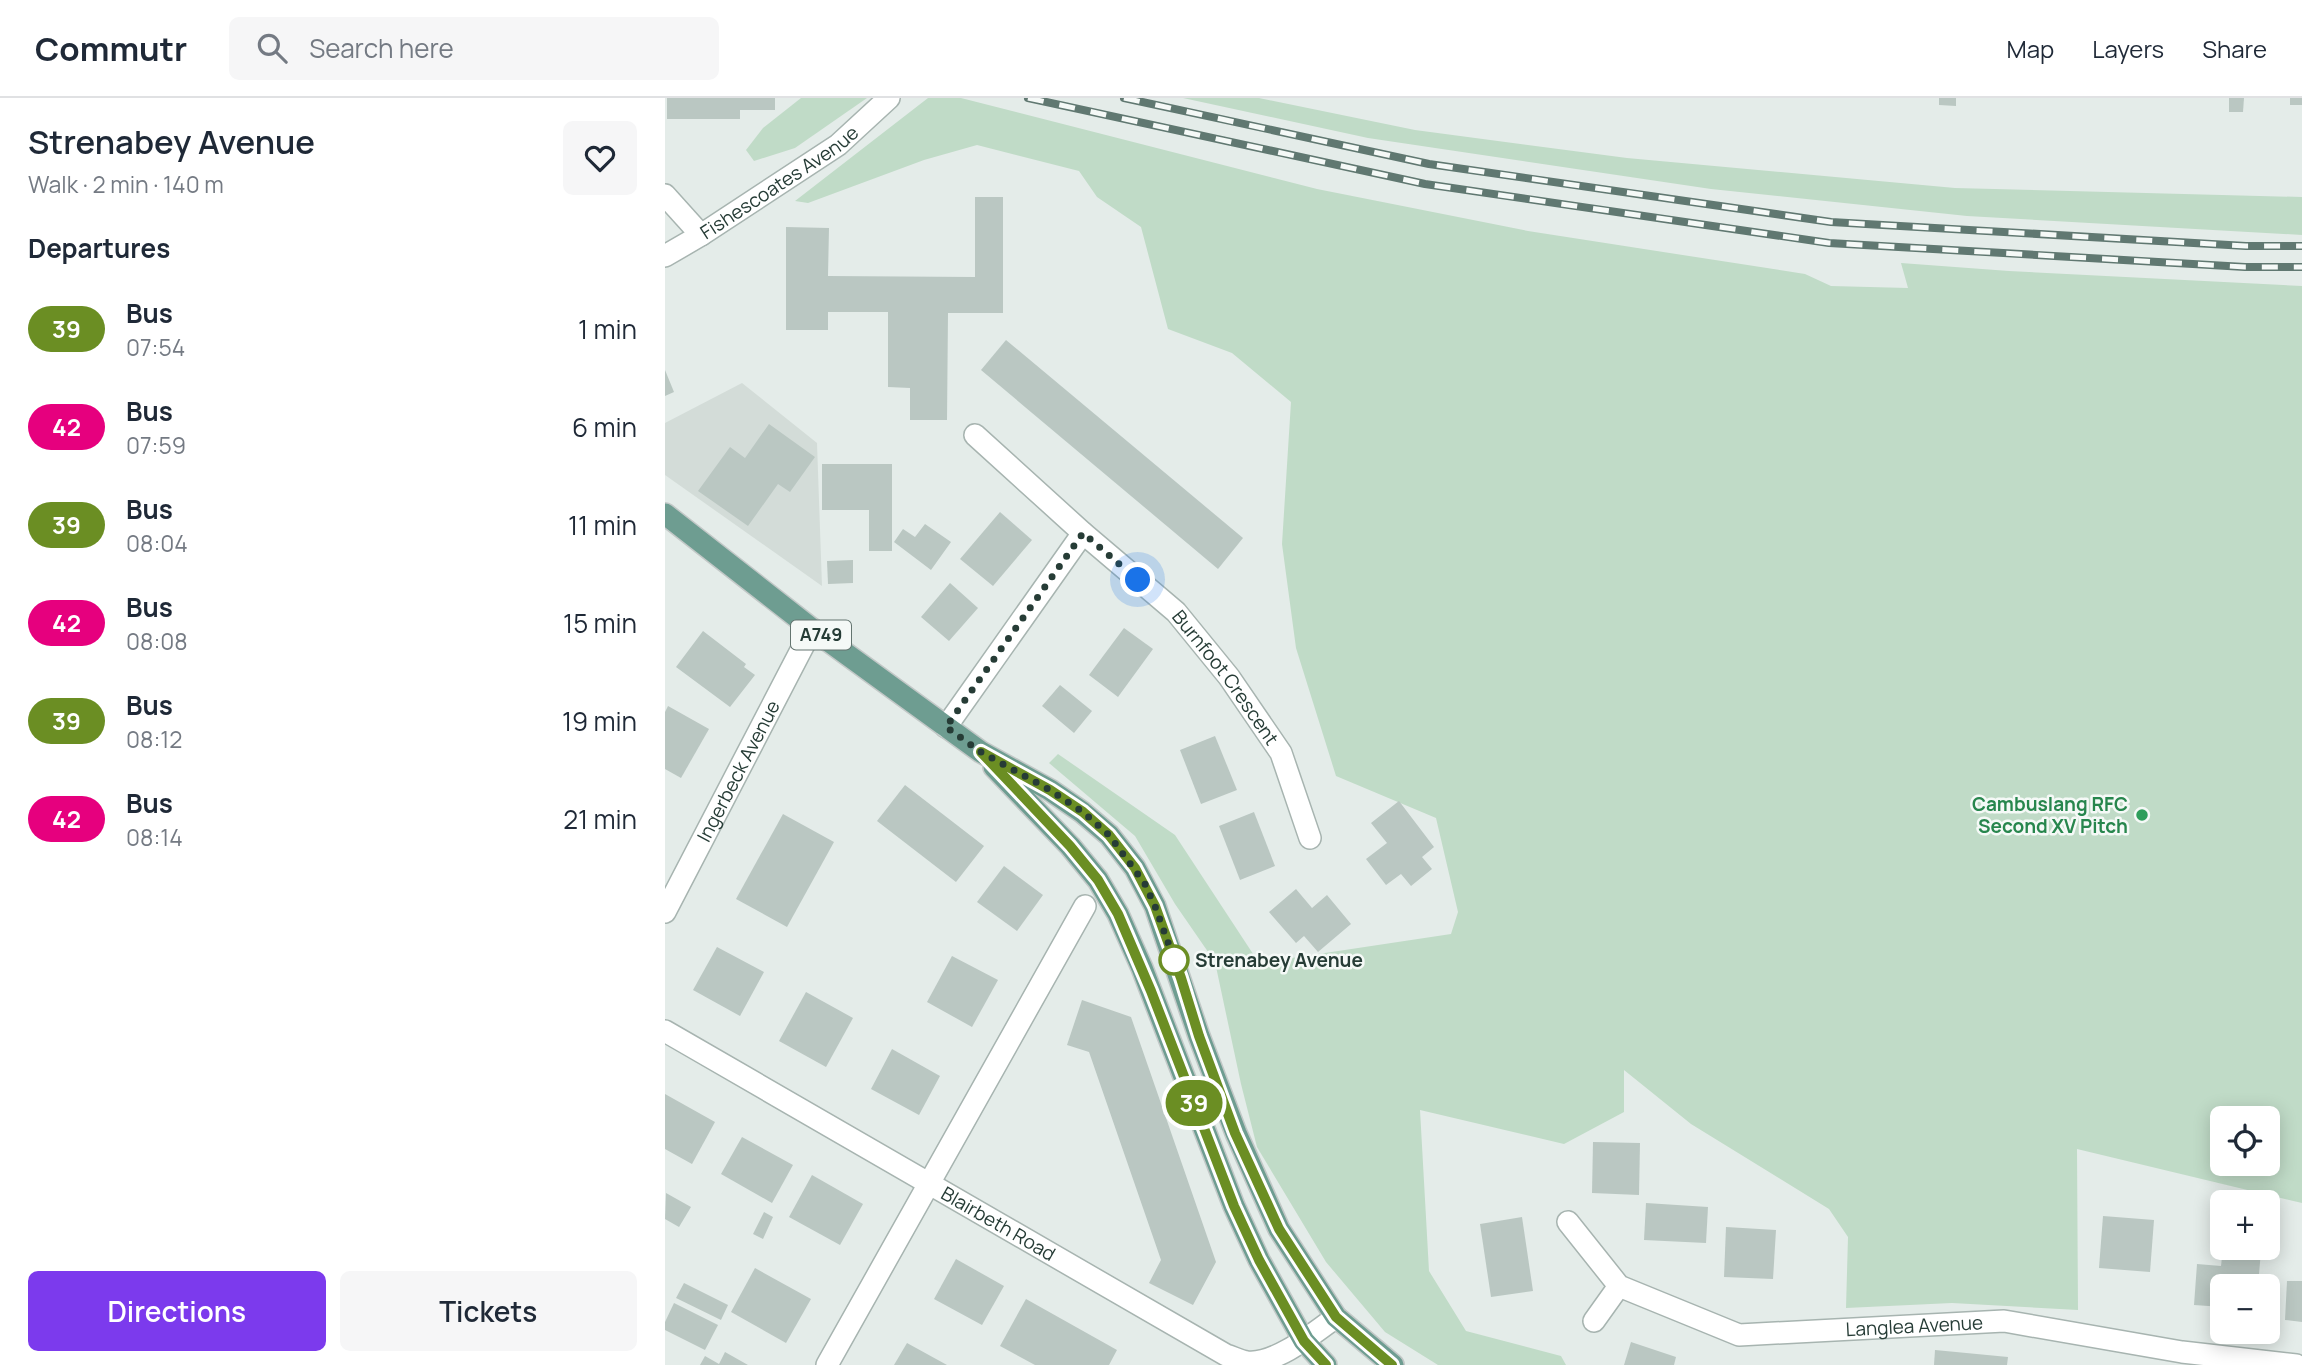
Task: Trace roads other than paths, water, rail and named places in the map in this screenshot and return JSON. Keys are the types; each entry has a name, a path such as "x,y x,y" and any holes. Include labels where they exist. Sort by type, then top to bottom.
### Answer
{"main road":[{"name":"A749","path":"665,514 812,629 946,727 981,752 1050,790 1083,812 1109,835 1135,868 1155,906 1199,1036 1255,1180 1279,1229 1336,1317 1392,1365"},
{"name":"A749","path":"981,752 1070,846 1098,880 1118,914 1151,991 1234,1206 1259,1260 1304,1341 1326,1365"}],"street":[{"name":"Fishescoates Avenue","path":"665,256 838,145 889,98"},
{"path":"665,195 701,235"},
{"name":"Burnfoot Crescent","path":"975,435 1175,612 1229,677 1280,753 1310,838"},
{"path":"946,727 1083,533"},
{"name":"Ingerbeck Avenue","path":"665,912 812,629"},
{"path":"827,1365 1085,906"},
{"name":"Blairbeth Road","path":"665,1031 1227,1360 1255,1362 1281,1354 1336,1317"},
{"name":"Langlea Avenue","path":"1568,1222 1619,1286 1739,1335 2004,1321 2178,1359 2296,1365"},
{"path":"1594,1321 1619,1286"}],"railway":[{"path":"1028,98 1425,184 1829,243 2245,267 2302,267"},
{"path":"1124,98 1429,164 1831,222 2246,246 2302,246"}],"place":[{"name":"Cambuslang RFC Second XV Pitch","path":"2142,815"},
{"name":"Strenabey Avenue","path":"1174,960"}]}
